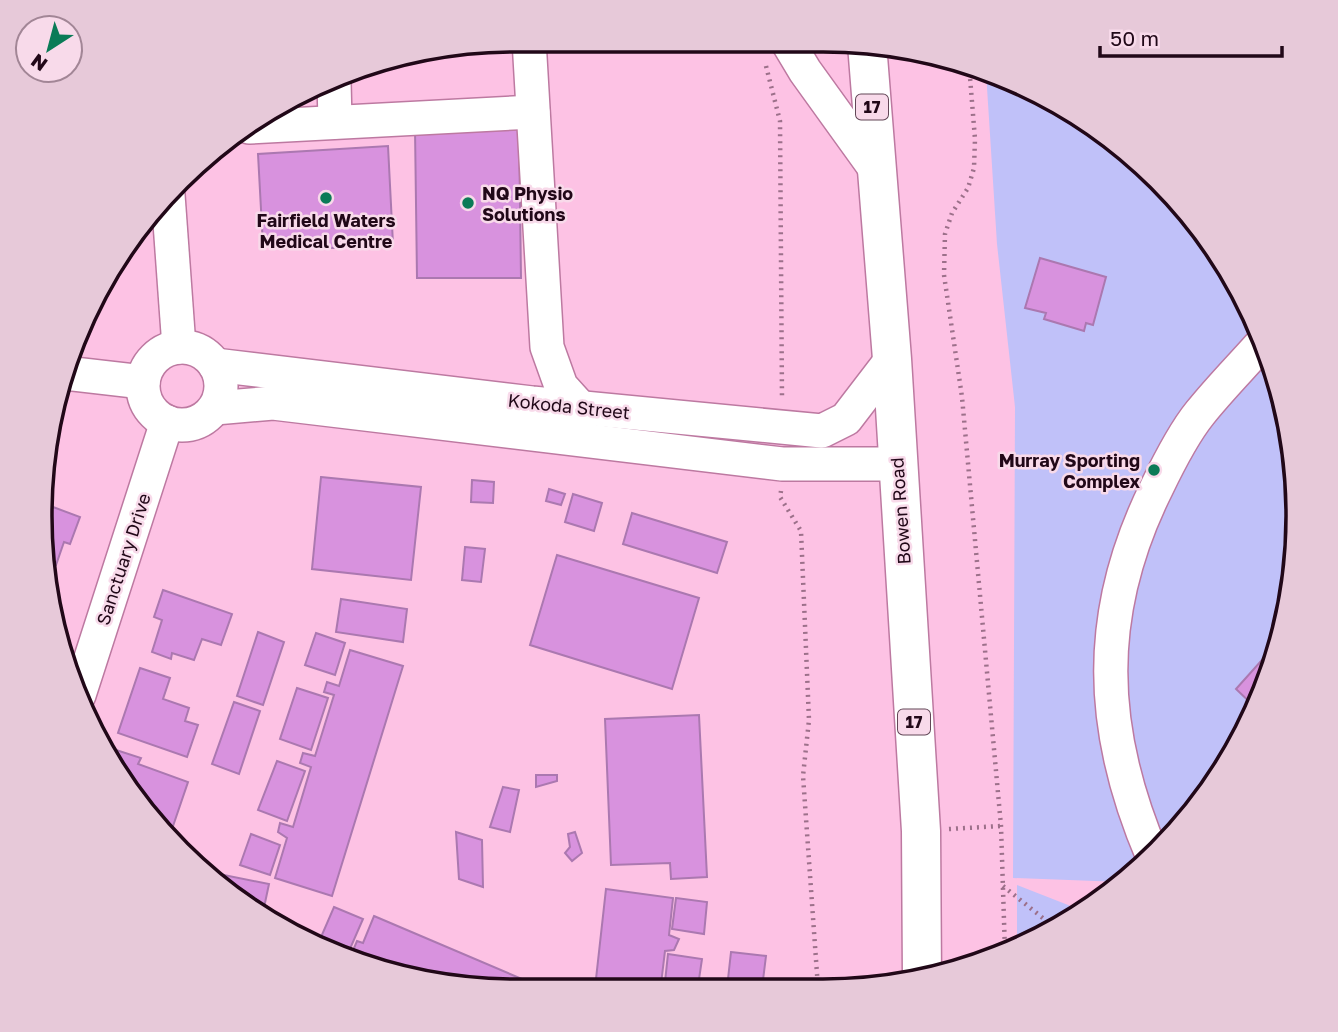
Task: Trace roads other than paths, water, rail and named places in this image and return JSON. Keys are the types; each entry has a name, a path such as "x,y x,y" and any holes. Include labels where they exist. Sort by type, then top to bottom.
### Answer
{"main road":[{"name":"Bowen Road","path":"868,55 892,359 921,831 922,969"}],"street":[{"path":"530,52 547,347 561,386 580,407"},
{"path":"780,52 805,71 877,171"},
{"path":"334,90 335,122"},
{"path":"266,126 533,112"},
{"path":"169,209 179,347"},
{"path":"179,347 199,351 215,365 221,387 215,408 194,424 167,422 148,406 143,382 146,369 154,358 165,350 179,347"},
{"path":"428,391 450,384 513,388 528,379 547,347"},
{"path":"1149,845 1121,769 1111,704 1110,639 1120,585 1134,532 1164,471 1198,414 1255,351"},
{"name":"Kokoda Street","path":"215,365 428,391 822,431 846,419 892,359"},
{"path":"75,374 143,382"},
{"path":"428,391 494,418 503,432"},
{"name":"Kokoda Street","path":"215,408 274,403 782,464 898,464"},
{"name":"Sanctuary Drive","path":"83,681 167,422"}],"place":[{"name":"Fairfield Waters Medical Centre","path":"326,198"},
{"name":"NQ Physio Solutions","path":"468,203"},
{"name":"Murray Sporting Complex","path":"1154,470"}]}
